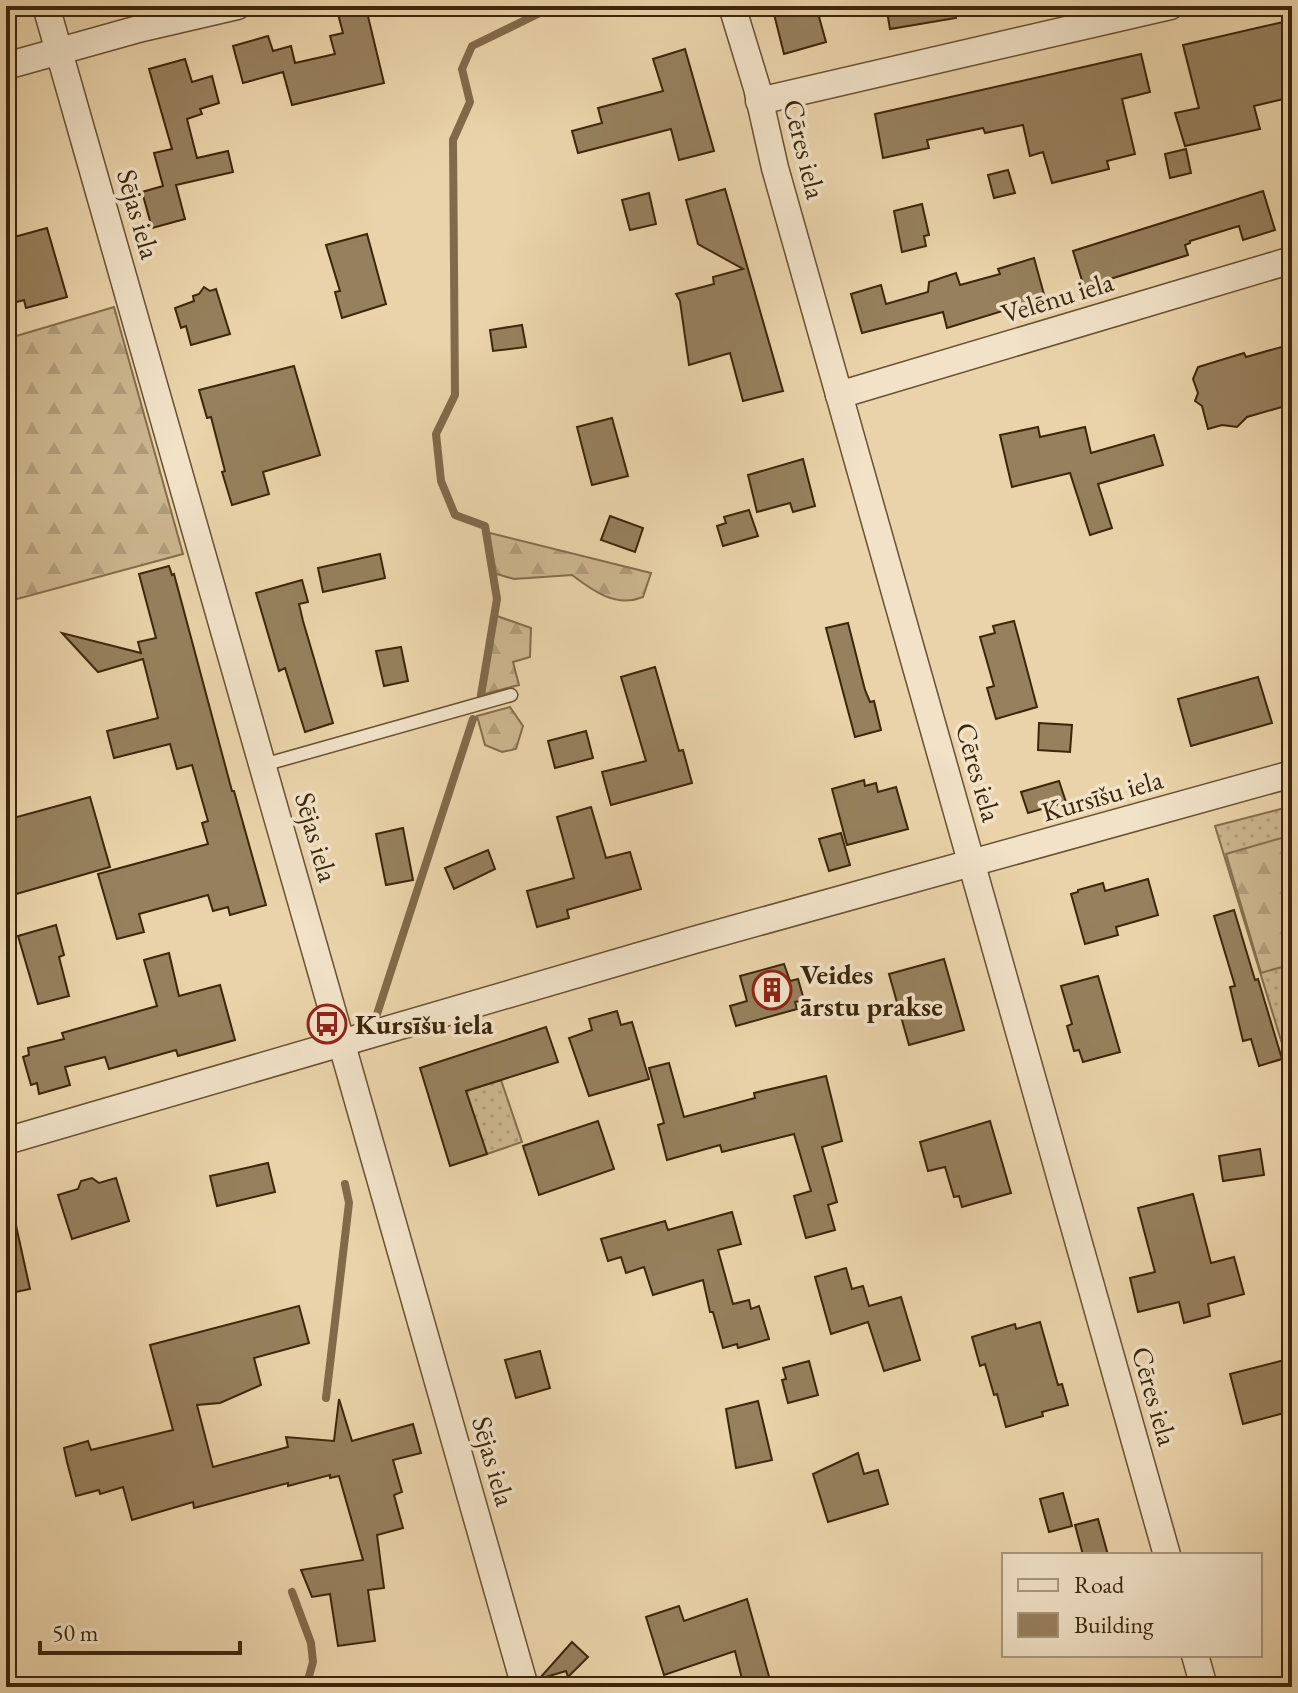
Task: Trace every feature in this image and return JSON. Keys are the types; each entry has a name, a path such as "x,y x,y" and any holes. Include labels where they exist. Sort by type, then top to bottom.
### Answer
{"street":[{"name":"Sējas iela","path":"46,6 525,1687"},
{"path":"6,66 142,28 237,6"},
{"name":"Cēres iela","path":"732,6 775,168 1166,1553"},
{"path":"759,101 1170,6"},
{"name":"Velēnu iela","path":"839,395 1292,260"},
{"name":"Kursīšu iela","path":"6,1141 344,1045 694,940 1292,774"},
{"path":"1196,1657 1204,1687"}],"lane":[{"path":"263,765 511,695"}],"green space":[{"path":"114,307 183,554 6,602 6,339"},
{"path":"486,532 651,573 643,597 633,600 605,596 572,575 514,579 493,573"},
{"path":"494,615 531,628 530,657 513,662 519,685 481,695"},
{"path":"510,707 523,726 516,749 502,752 485,745 477,716"},
{"path":"1292,806 1292,1048 1284,1050 1215,826"},
{"path":"1292,835 1292,964 1261,973 1226,854"},
{"path":"501,1080 522,1142 487,1154 466,1091"}],"building":[{"path":"772,6 816,6 826,42 784,54"},
{"path":"886,6 955,6 956,18 890,29"},
{"path":"366,8 384,83 292,105 283,72 243,83 233,46 268,36 273,51 291,46 295,63 335,54 330,36 343,33 338,14"},
{"path":"1292,20 1292,59 1284,61 1292,97 1254,106 1260,129 1185,146 1175,113 1199,108 1183,45"},
{"path":"685,49 714,151 679,160 671,129 578,153 572,131 602,123 598,108 663,91 653,59"},
{"path":"1141,54 1150,92 1122,99 1135,154 1107,161 1109,169 1052,183 1043,152 1030,156 1023,125 985,133 983,128 927,140 929,148 883,158 875,114"},
{"path":"185,59 192,82 212,76 219,103 200,109 202,114 187,119 197,158 228,151 233,172 176,185 185,219 152,228 142,192 163,186 154,153 172,149 149,69"},
{"path":"1186,149 1191,173 1170,178 1165,154"},
{"path":"1008,170 1015,193 994,198 988,175"},
{"path":"725,189 783,391 743,401 730,353 689,365 680,301 676,294 714,284 713,277 743,269 698,244 686,200"},
{"path":"1263,191 1275,230 1243,240 1239,226 1190,241 1185,245 1188,255 1084,287 1073,251"},
{"path":"649,193 656,224 630,230 622,200"},
{"path":"922,204 929,235 924,236 926,246 902,252 894,211"},
{"path":"47,228 67,297 26,308 24,300 6,305 6,277 16,275 7,239"},
{"path":"367,234 386,304 342,318 335,292 340,291 326,245"},
{"path":"1034,258 1045,298 947,328 943,312 862,333 851,294 881,285 886,304 928,292 929,282 956,273 960,285 1000,274 998,269"},
{"path":"204,287 210,291 216,289 230,334 191,345 186,326 181,328 175,308 194,301 193,296"},
{"path":"522,325 526,347 493,351 490,330"},
{"path":"1292,344 1292,404 1247,417 1237,427 1222,425 1208,429 1202,406 1195,401 1198,393 1193,379 1198,367 1244,353 1246,357"},
{"path":"294,366 320,455 263,472 269,494 232,505 211,417 207,418 199,390"},
{"path":"612,418 628,476 592,485 577,427"},
{"path":"1038,427 1040,437 1085,427 1091,453 1154,435 1163,465 1098,484 1112,528 1090,535 1070,473 1012,487 1000,435"},
{"path":"803,459 815,506 793,512 790,503 757,512 748,475"},
{"path":"749,510 758,536 723,546 717,526 726,523 724,517"},
{"path":"610,516 643,528 635,552 601,540"},
{"path":"380,554 385,578 323,592 318,568"},
{"path":"169,566 174,574 266,905 230,915 228,907 213,911 208,895 139,914 144,932 117,939 98,874 208,844 202,823 208,821 192,765 177,769 170,744 114,758 107,731 158,718 143,659 98,672 62,633 141,653 138,642 156,638 139,574"},
{"path":"302,580 308,602 299,604 333,723 305,732 285,668 279,671 256,593"},
{"path":"1014,621 1037,707 996,719 987,688 994,686 980,637 995,633 993,626"},
{"path":"848,623 865,690 870,702 874,701 881,730 855,737 826,628"},
{"path":"401,647 408,681 384,686 376,651"},
{"path":"655,667 679,751 683,750 692,783 611,805 602,772 646,761 621,677"},
{"path":"1258,677 1272,723 1191,746 1178,699"},
{"path":"1039,723 1072,725 1070,752 1038,750"},
{"path":"586,731 593,758 555,768 548,741"},
{"path":"864,780 865,786 876,783 878,792 896,787 908,829 847,845 832,789"},
{"path":"1059,781 1066,802 1028,813 1021,792"},
{"path":"90,797 110,867 6,897 6,820"},
{"path":"591,807 606,858 630,852 641,889 567,910 569,918 537,927 527,891 574,878 557,817"},
{"path":"403,828 413,880 386,885 376,834"},
{"path":"841,833 850,865 829,871 819,839"},
{"path":"488,850 495,869 454,889 445,868"},
{"path":"1148,879 1158,915 1116,927 1118,935 1085,944 1071,894 1103,883 1105,891"},
{"path":"1234,910 1282,1059 1259,1066 1251,1039 1243,1041 1230,987 1235,986 1214,916"},
{"path":"56,925 64,955 59,957 69,996 38,1004 18,936"},
{"path":"169,953 179,996 220,985 235,1040 178,1056 176,1050 109,1069 105,1057 65,1067 70,1085 39,1094 37,1083 31,1085 23,1057 29,1055 28,1048 64,1039 62,1033 157,1006 144,960"},
{"path":"944,959 964,1030 909,1045 889,974"},
{"name":"Veides ārstu prakse","path":"784,964 790,981 798,979 804,1000 795,1002 797,1009 736,1026 730,1006 747,1001 740,976"},
{"path":"1098,976 1120,1052 1083,1062 1079,1050 1074,1051 1067,1026 1072,1024 1061,986"},
{"path":"617,1011 621,1025 632,1022 649,1079 589,1096 569,1038 592,1030 589,1019"},
{"path":"546,1027 558,1062 466,1091 487,1154 450,1166 420,1068"},
{"path":"669,1063 684,1117 755,1098 754,1093 826,1076 842,1141 822,1147 837,1202 828,1205 835,1230 806,1238 794,1196 811,1191 794,1134 722,1152 720,1145 667,1160 658,1125 664,1123 649,1068"},
{"path":"598,1121 614,1169 539,1195 523,1146"},
{"path":"990,1121 1011,1193 962,1207 959,1196 954,1197 945,1167 928,1171 920,1142"},
{"path":"1260,1149 1264,1175 1223,1181 1219,1156"},
{"path":"268,1163 275,1192 217,1206 210,1176"},
{"path":"92,1178 99,1183 116,1178 129,1221 72,1239 58,1195 78,1189 81,1181"},
{"path":"1193,1194 1211,1263 1234,1257 1244,1294 1208,1304 1210,1316 1184,1323 1179,1302 1138,1312 1130,1278 1155,1272 1138,1208"},
{"path":"732,1212 741,1244 718,1250 733,1304 749,1300 751,1309 759,1306 769,1339 738,1348 737,1344 723,1348 703,1280 653,1295 644,1267 626,1273 621,1257 608,1261 601,1239 665,1221 668,1230"},
{"path":"15,1221 30,1289 6,1294 6,1222"},
{"path":"846,1268 852,1289 863,1286 869,1306 901,1297 920,1360 884,1371 868,1322 831,1334 815,1277"},
{"path":"299,1306 309,1343 254,1358 261,1385 220,1403 197,1405 213,1467 288,1447 286,1437 334,1441 339,1399 352,1441 413,1424 421,1453 393,1460 402,1492 394,1495 403,1528 377,1535 384,1588 368,1590 375,1641 338,1646 330,1594 312,1597 301,1570 363,1560 339,1476 330,1478 330,1475 288,1486 288,1483 194,1508 193,1502 132,1520 123,1487 100,1494 99,1490 76,1496 67,1462 64,1448 88,1441 91,1450 173,1430 150,1345"},
{"path":"1040,1322 1058,1385 1062,1384 1068,1405 1006,1427 997,1394 994,1395 985,1364 980,1366 972,1337 1015,1324 1016,1329"},
{"path":"540,1351 550,1388 516,1398 505,1360"},
{"path":"1292,1358 1292,1411 1243,1424 1230,1374"},
{"path":"809,1361 818,1395 788,1403 782,1380 786,1379 783,1368"},
{"path":"758,1401 772,1460 736,1468 726,1409"},
{"path":"858,1453 864,1474 878,1470 888,1504 828,1522 813,1474"},
{"path":"1063,1493 1072,1526 1049,1532 1040,1499"},
{"path":"1098,1519 1107,1553 1082,1553 1075,1525"},
{"path":"747,1599 772,1687 744,1687 735,1651 664,1675 646,1617 679,1606 684,1621"},
{"path":"572,1642 588,1657 568,1677 566,1671 539,1679"}],"waterway":[{"path":"481,695 497,599 485,526 455,515 441,481 436,434 455,395 453,140 470,102 462,69 472,46 554,6"},
{"path":"377,1014 473,719"},
{"path":"326,1398 349,1203 345,1184"},
{"path":"292,1592 311,1643 313,1662 306,1687"}],"place":[{"name":"Veides ārstu prakse","path":"772,990"},
{"name":"Kursīšu iela","path":"327,1024"}]}
